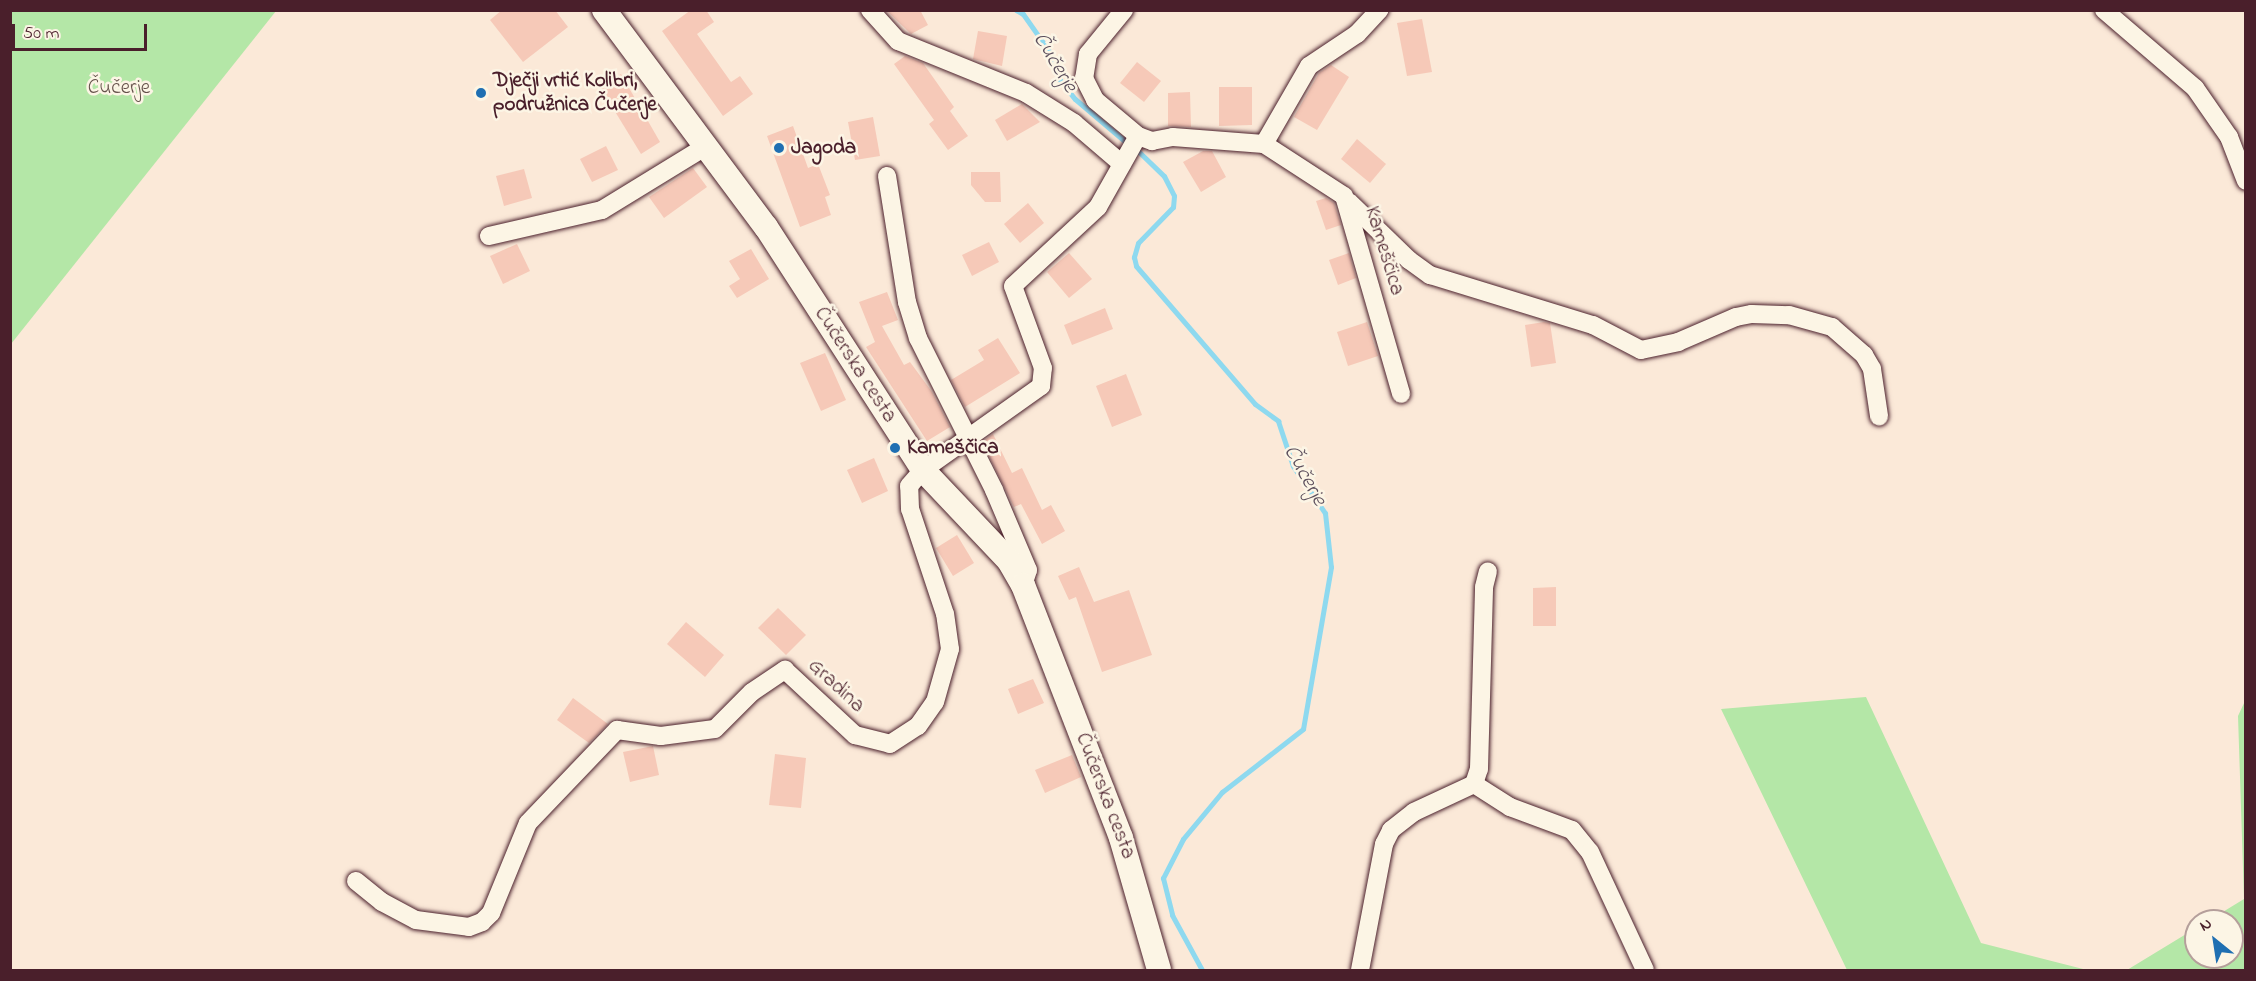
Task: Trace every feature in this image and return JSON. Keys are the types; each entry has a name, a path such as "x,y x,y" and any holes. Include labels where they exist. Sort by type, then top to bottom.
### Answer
{"street":[{"name":"Čučerska cesta","path":"604,10 766,227 923,470 1009,561 1023,585 1129,860 1159,970"},
{"path":"870,10 898,41 1026,93 1074,123 1131,148"},
{"path":"1124,10 1088,54 1084,78 1095,100 1131,148"},
{"path":"1264,144 1309,66 1357,34 1379,10"},
{"path":"2104,10 2195,88 2229,137 2246,182"},
{"name":"Kameščica","path":"1131,148 1173,137 1264,144 1344,196 1401,394"},
{"path":"489,237 603,210 705,147"},
{"path":"923,470 967,441 1041,386 1043,368 1013,286 1098,207 1131,148"},
{"path":"887,176 907,302 935,378 994,490 1028,570 1023,585"},
{"path":"1344,196 1372,227 1430,275 1593,324 1641,350 1678,342 1736,317 1752,314 1789,315 1832,327 1864,355 1872,369 1879,416"},
{"name":"Gradina","path":"356,880 390,907 416,920 469,927 482,922 490,913 528,823 617,730 661,736 715,729 752,692 785,670 855,735 890,744 918,726 935,702 950,650 945,614 910,509 909,486 923,470"},
{"path":"1360,970 1384,844 1391,830 1414,812 1474,784 1479,769 1484,586 1488,571"},
{"path":"1474,784 1510,807 1572,830 1590,852 1645,970"}],"green space":[{"name":"Čučerje","path":"10,11 276,11 11,344 10,344"},
{"path":"1866,697 1981,943 2087,970 1847,970 1721,709"},
{"path":"2245,701 2245,970 2127,970 2184,935 2184,969 2244,969 2244,909 2228,909 2244,899 2238,716"}],"building":[{"path":"502,10 555,10 568,27 523,62 490,20"},
{"path":"691,10 706,10 714,22 697,34 731,82 740,76 753,94 723,116 662,31"},
{"path":"886,10 920,10 928,25 911,34"},
{"path":"1422,19 1432,72 1407,76 1397,23"},
{"path":"978,31 1007,36 1002,66 973,59"},
{"path":"905,56 923,63 954,107 950,111 968,136 948,150 929,124 934,120 894,64"},
{"path":"1137,62 1161,81 1144,102 1120,83"},
{"path":"1331,65 1349,77 1317,130 1294,117 1319,73"},
{"path":"621,74 660,142 641,154 600,87"},
{"path":"1219,87 1252,87 1252,125 1219,126"},
{"path":"1190,92 1191,127 1168,126 1168,93"},
{"path":"1022,104 1040,122 1007,141 995,120"},
{"path":"873,117 880,156 855,160 848,122"},
{"path":"793,126 808,168 818,164 830,195 825,197 831,215 800,227 767,136"},
{"path":"1357,139 1386,164 1370,183 1341,159"},
{"path":"606,146 618,170 592,182 580,159"},
{"path":"1203,151 1212,151 1226,177 1201,192 1183,162"},
{"path":"693,168 707,187 664,218 649,197"},
{"path":"524,169 532,198 504,206 496,176"},
{"path":"971,172 1000,172 1001,202 985,202 971,185"},
{"path":"1326,198 1334,203 1341,225 1326,230 1316,201"},
{"path":"1028,203 1044,223 1020,243 1004,224"},
{"path":"989,242 999,262 972,276 962,255"},
{"path":"517,244 530,271 503,284 490,256"},
{"path":"751,249 769,279 737,298 729,286 740,279 729,261"},
{"path":"1069,253 1092,279 1069,298 1047,272"},
{"path":"1349,253 1356,278 1338,285 1329,260"},
{"path":"887,292 898,320 882,326 904,365 910,362 932,392 950,427 927,441 866,347 875,342 859,302"},
{"path":"1105,308 1113,329 1072,345 1064,325"},
{"path":"1367,322 1378,356 1348,366 1337,332"},
{"path":"1550,323 1556,363 1531,367 1525,325"},
{"path":"998,338 1020,373 965,407 951,380 984,360 978,350"},
{"path":"825,353 846,400 821,411 800,363"},
{"path":"1126,374 1142,415 1112,427 1096,386"},
{"path":"993,434 1012,473 1022,468 1042,510 1051,505 1065,531 1042,544 1021,504 1014,507 982,442"},
{"path":"874,458 888,491 862,503 847,470"},
{"path":"957,535 974,563 953,576 936,548"},
{"path":"1079,567 1094,602 1129,590 1152,655 1102,672 1076,597 1069,600 1058,576"},
{"path":"1556,587 1556,626 1533,626 1533,588"},
{"path":"778,608 806,635 786,655 758,628"},
{"path":"686,622 724,655 705,677 667,644"},
{"path":"1033,679 1044,703 1018,714 1008,689"},
{"path":"573,698 608,724 589,743 557,720"},
{"path":"653,746 659,775 630,782 623,752"},
{"path":"775,754 806,758 801,808 769,805"},
{"path":"1072,755 1081,777 1045,793 1035,770"}],"waterway":[{"name":"Čučerje","path":"1016,10 1023,14 1049,51 1060,80 1075,99 1128,144"},
{"name":"Čučerje","path":"1136,149 1164,176 1174,196 1173,207 1138,243 1134,257 1136,266 1255,404 1278,421 1293,466 1325,513 1331,567 1303,729 1222,792 1183,839 1163,878 1172,915 1202,970"}],"place":[{"name":"Dječji vrtić Kolibri, podružnica Čučerje","path":"481,93"},
{"name":"Jagoda","path":"779,148"},
{"name":"Kameščica","path":"895,448"}]}
